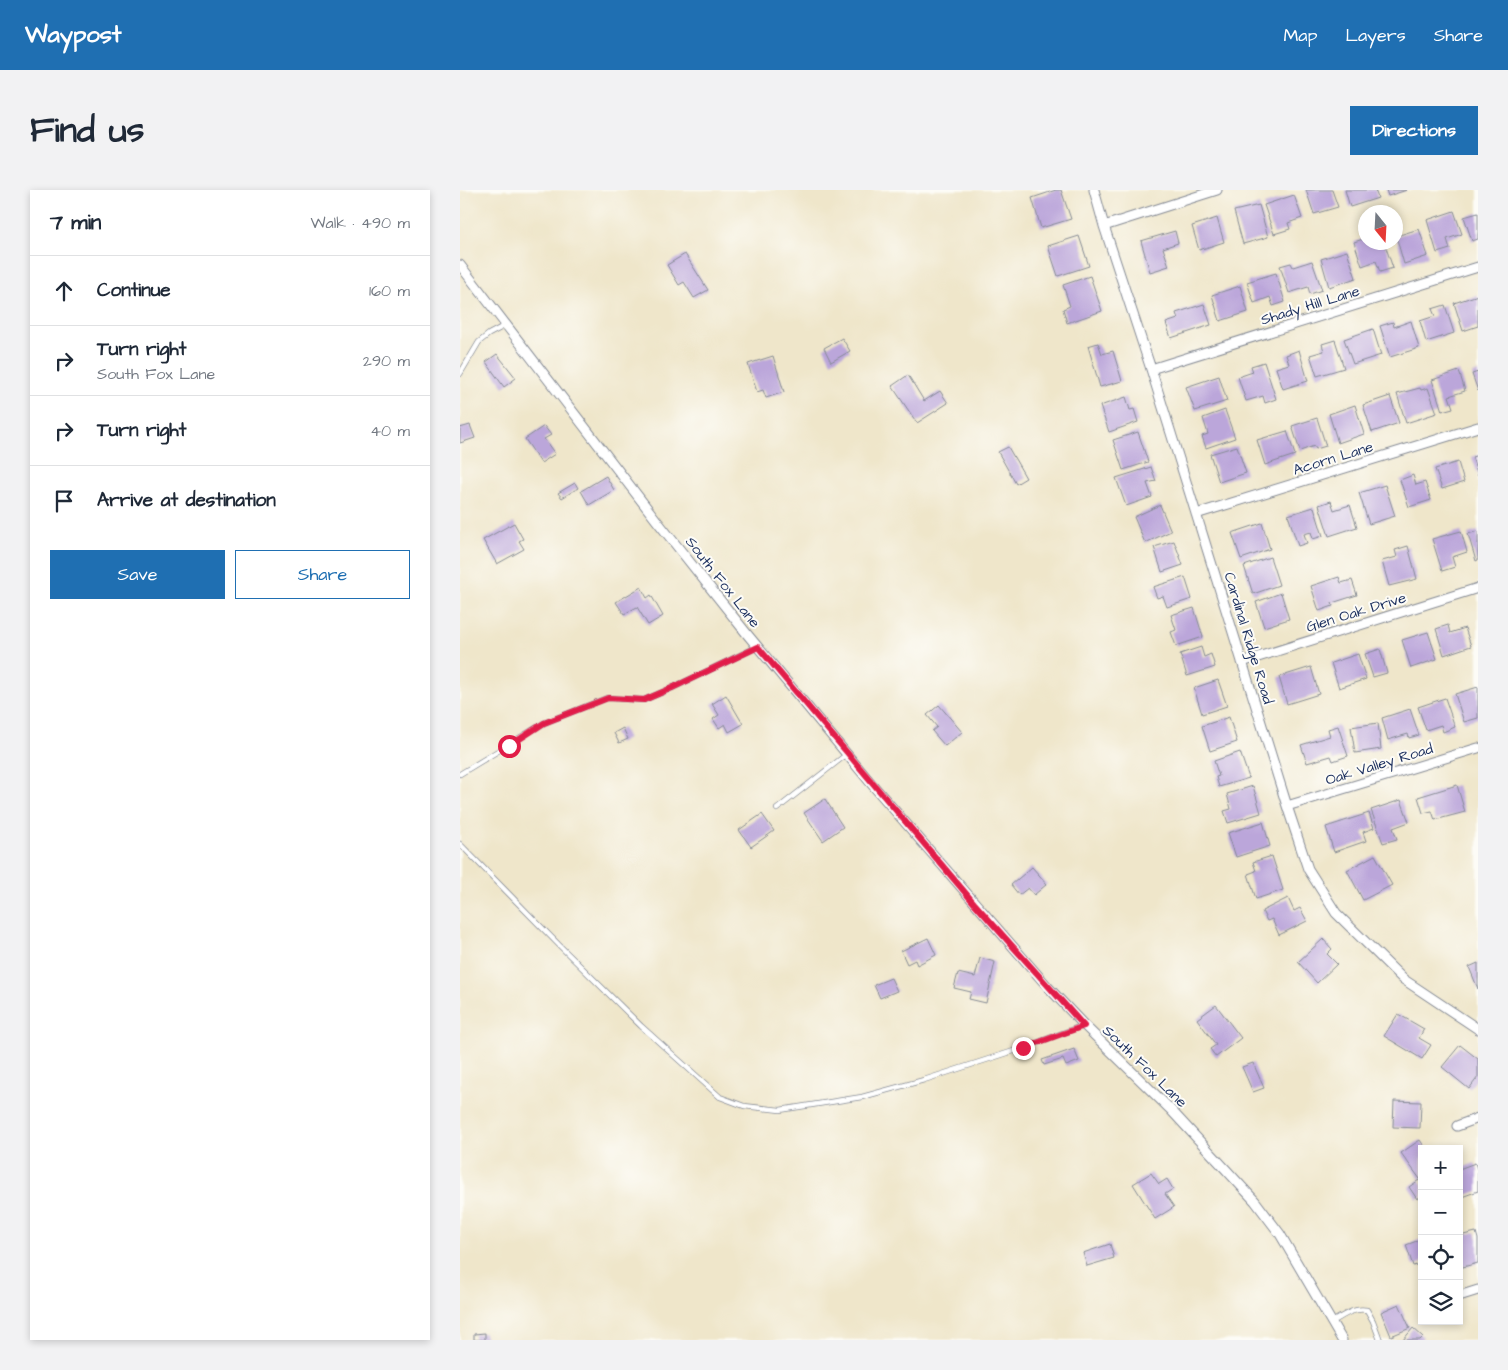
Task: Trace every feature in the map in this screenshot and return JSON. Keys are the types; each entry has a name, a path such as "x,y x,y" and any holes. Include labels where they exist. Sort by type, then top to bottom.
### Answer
{"street":[{"name":"Cardinal Ridge Road","path":"1094,190 1308,869 1336,913 1403,979 1478,1029"},
{"path":"1104,226 1217,190"},
{"name":"South Fox Lane","path":"460,265 652,514 758,647 847,754 974,903 1084,1026 1170,1109 1255,1201 1280,1234 1342,1340"},
{"name":"Shady Hill Lane","path":"1151,369 1478,267"},
{"name":"Acorn Lane","path":"1196,514 1478,427"},
{"name":"Glen Oak Drive","path":"1242,662 1478,588"},
{"name":"Oak Valley Road","path":"1287,806 1478,748"},
{"path":"1457,1126 1478,1118"},
{"path":"1463,1295 1478,1290"}],"lane":[{"path":"460,374 479,342 506,325"},
{"path":"460,774 544,723 608,698 644,700 758,647"},
{"path":"777,809 847,754"},
{"path":"460,844 641,1026 720,1097 744,1106 780,1110 862,1097 933,1077 1084,1026"},
{"path":"1331,1323 1360,1308 1367,1310 1374,1321 1380,1340"}],"building":[{"path":"1061,190 1071,219 1041,228 1032,198"},
{"path":"1306,190 1332,190 1338,207 1314,214"},
{"path":"1345,190 1375,190 1378,198 1350,207"},
{"path":"1386,190 1407,190 1388,196"},
{"path":"1294,195 1302,218 1288,223 1290,229 1274,234 1264,205"},
{"path":"1259,205 1268,237 1243,244 1234,211"},
{"path":"1454,211 1462,234 1447,239 1450,249 1437,253 1427,220"},
{"path":"1478,213 1478,239 1472,241 1464,217"},
{"path":"1217,218 1224,242 1199,250 1192,226"},
{"path":"1419,229 1428,256 1404,264 1400,250 1403,250 1403,234"},
{"path":"1175,231 1178,243 1163,248 1169,266 1150,272 1141,241"},
{"path":"1079,236 1089,266 1058,276 1048,246"},
{"path":"1358,241 1358,250 1387,250 1393,268 1380,272 1376,261 1362,266 1354,242"},
{"path":"1347,251 1356,278 1329,287 1321,259"},
{"path":"685,254 708,290 694,298 684,282 679,285 667,265"},
{"path":"1312,261 1322,290 1310,294 1308,287 1289,293 1280,266 1291,263 1293,267"},
{"path":"1276,273 1285,302 1273,306 1270,297 1254,303 1247,282"},
{"path":"1090,276 1102,311 1067,323 1063,309 1070,306 1063,285"},
{"path":"1240,286 1248,312 1220,321 1212,295"},
{"path":"1478,295 1478,326 1463,331 1454,303"},
{"path":"1204,304 1211,325 1171,338 1166,323 1178,319 1176,313"},
{"path":"1445,305 1454,333 1426,342 1420,321 1435,316 1432,309"},
{"path":"1411,321 1419,348 1390,357 1380,326 1393,322 1394,327"},
{"path":"1373,329 1381,355 1353,364 1344,339"},
{"path":"842,338 850,351 831,362 824,348"},
{"path":"1335,340 1344,368 1317,376 1310,355 1324,351 1322,344"},
{"path":"1098,343 1102,354 1113,351 1122,381 1100,387 1088,346"},
{"path":"1299,350 1308,381 1283,389 1276,368 1289,364 1286,355"},
{"path":"497,354 516,378 504,387 486,362"},
{"path":"773,356 784,392 766,398 763,390 757,392 748,364"},
{"path":"1264,362 1276,399 1265,403 1263,396 1246,401 1238,377 1253,372 1251,366"},
{"path":"1459,371 1465,391 1449,396 1453,408 1442,411 1432,380"},
{"path":"1478,372 1478,391 1472,374"},
{"path":"908,375 924,401 940,391 948,403 917,423 892,386"},
{"path":"1219,376 1227,401 1195,411 1186,387"},
{"path":"1420,388 1421,390 1428,388 1437,413 1406,423 1397,394"},
{"path":"1390,396 1399,423 1372,432 1363,405"},
{"path":"1126,397 1130,410 1134,409 1138,422 1109,432 1100,406"},
{"path":"1355,405 1364,434 1338,443 1329,414"},
{"path":"1225,410 1235,438 1206,448 1202,436 1208,434 1203,418"},
{"path":"1317,418 1326,446 1316,449 1314,446 1300,451 1292,426"},
{"path":"470,425 475,438 460,443 460,428"},
{"path":"544,426 551,435 544,439 555,454 541,463 525,439"},
{"path":"1287,431 1295,455 1265,465 1257,440"},
{"path":"1138,432 1148,462 1123,470 1113,440"},
{"path":"1237,446 1246,473 1219,482 1210,454"},
{"path":"1008,447 1026,478 1016,484 998,452"},
{"path":"1478,455 1478,475 1472,457"},
{"path":"1458,462 1464,482 1442,489 1435,469"},
{"path":"1151,467 1156,481 1147,483 1152,497 1126,506 1116,478"},
{"path":"1413,475 1416,485 1425,482 1431,500 1409,507 1400,480"},
{"path":"606,476 614,490 589,505 581,491"},
{"path":"575,483 578,488 562,498 558,493"},
{"path":"1385,485 1395,516 1369,524 1359,493"},
{"path":"1331,501 1334,510 1350,505 1357,527 1329,536 1319,505"},
{"path":"1160,505 1171,531 1145,543 1134,517"},
{"path":"1314,507 1323,536 1313,539 1311,532 1304,534 1307,543 1298,546 1288,515"},
{"path":"514,523 523,539 519,541 524,549 497,564 483,540"},
{"path":"1262,523 1270,549 1241,559 1232,533"},
{"path":"1461,531 1467,552 1452,557 1455,567 1442,571 1432,539"},
{"path":"1478,531 1478,560 1476,561 1468,534"},
{"path":"1174,541 1183,565 1162,572 1154,547"},
{"path":"1408,546 1417,579 1389,586 1382,561 1397,557 1395,550"},
{"path":"1270,557 1279,585 1253,594 1244,566"},
{"path":"1185,577 1192,599 1167,607 1163,596 1157,598 1153,587"},
{"path":"1339,577 1341,583 1352,580 1357,595 1332,603 1333,606 1319,611 1311,586"},
{"path":"641,587 647,598 651,595 663,616 648,625 637,607 624,614 616,602"},
{"path":"1281,593 1289,619 1264,627 1256,602"},
{"path":"1194,608 1203,637 1176,646 1171,632 1176,630 1171,615"},
{"path":"1448,625 1450,633 1465,628 1471,646 1444,655 1436,629"},
{"path":"1428,632 1437,659 1411,668 1402,640"},
{"path":"1201,647 1204,657 1211,654 1215,667 1187,676 1180,654"},
{"path":"1380,649 1387,673 1373,677 1365,654"},
{"path":"1358,654 1366,679 1339,688 1331,663"},
{"path":"1311,667 1319,694 1287,704 1279,677"},
{"path":"1218,680 1227,706 1202,714 1194,688"},
{"path":"1478,687 1478,718 1464,722 1455,694"},
{"path":"726,695 743,724 729,732 725,724 719,728 713,719 719,715 712,704"},
{"path":"1445,698 1455,727 1443,732 1441,725 1426,730 1418,707"},
{"path":"939,705 962,732 945,746 932,731 937,727 927,715"},
{"path":"1410,709 1419,735 1409,738 1408,734 1388,740 1382,718"},
{"path":"1229,717 1237,742 1210,751 1202,726"},
{"path":"1378,723 1381,749 1355,753 1351,727"},
{"path":"1338,726 1348,756 1333,761 1331,756 1307,763 1301,745 1330,736 1328,729"},
{"path":"623,728 628,739 619,743 614,733"},
{"path":"1240,752 1249,778 1219,787 1216,777 1219,776 1214,761"},
{"path":"1457,785 1465,812 1435,820 1432,811 1423,813 1418,797"},
{"path":"1253,786 1261,813 1228,823 1224,811 1231,809 1227,794"},
{"path":"825,799 843,827 823,841 804,813"},
{"path":"1401,800 1409,822 1393,828 1397,839 1383,843 1371,810"},
{"path":"1369,813 1374,828 1363,832 1366,841 1334,852 1326,827"},
{"path":"762,814 774,831 751,847 739,830"},
{"path":"1263,822 1270,846 1236,857 1228,833"},
{"path":"1375,855 1392,885 1363,900 1347,870"},
{"path":"1272,856 1283,890 1256,899 1248,874 1256,871 1253,862"},
{"path":"1032,867 1047,884 1034,895 1028,888 1019,895 1011,885"},
{"path":"1288,898 1294,911 1300,908 1307,921 1279,935 1272,919 1267,921 1262,911"},
{"path":"928,938 936,955 917,965 915,960 907,964 901,951"},
{"path":"1323,939 1332,949 1327,954 1337,964 1317,983 1298,962"},
{"path":"980,958 995,962 986,1003 969,999 971,992 954,988 958,973 975,977"},
{"path":"1478,963 1478,989 1469,967"},
{"path":"891,978 897,991 880,998 874,985"},
{"path":"1216,1005 1241,1038 1216,1057 1210,1049 1216,1045 1197,1019"},
{"path":"1398,1014 1424,1029 1419,1038 1431,1045 1422,1059 1384,1036"},
{"path":"1460,1045 1478,1059 1478,1077 1469,1089 1442,1067"},
{"path":"1074,1049 1079,1061 1066,1066 1063,1059 1044,1065 1042,1060"},
{"path":"1253,1063 1264,1088 1253,1092 1242,1067"},
{"path":"1394,1101 1421,1102 1420,1128 1393,1127"},
{"path":"1420,1140 1423,1145 1418,1145 1418,1176 1401,1153"},
{"path":"1475,1163 1478,1171 1478,1191 1463,1197 1463,1190 1463,1168"},
{"path":"1151,1173 1159,1184 1167,1179 1173,1189 1165,1194 1174,1207 1155,1219 1133,1184"},
{"path":"1418,1181 1418,1198 1417,1199 1409,1187"},
{"path":"1476,1232 1478,1239 1478,1263 1463,1267 1463,1235"},
{"path":"1418,1240 1418,1264 1413,1266 1406,1245"},
{"path":"1110,1244 1114,1258 1087,1266 1083,1253"},
{"path":"1399,1304 1410,1328 1391,1336 1381,1312"},
{"path":"1413,1328 1423,1337 1420,1340 1403,1340"},
{"path":"485,1333 485,1340 474,1340 474,1334"}],"route":[{"path":"509,746 544,723 608,698 644,700 758,647 974,903 1084,1026 1023,1048"}]}
